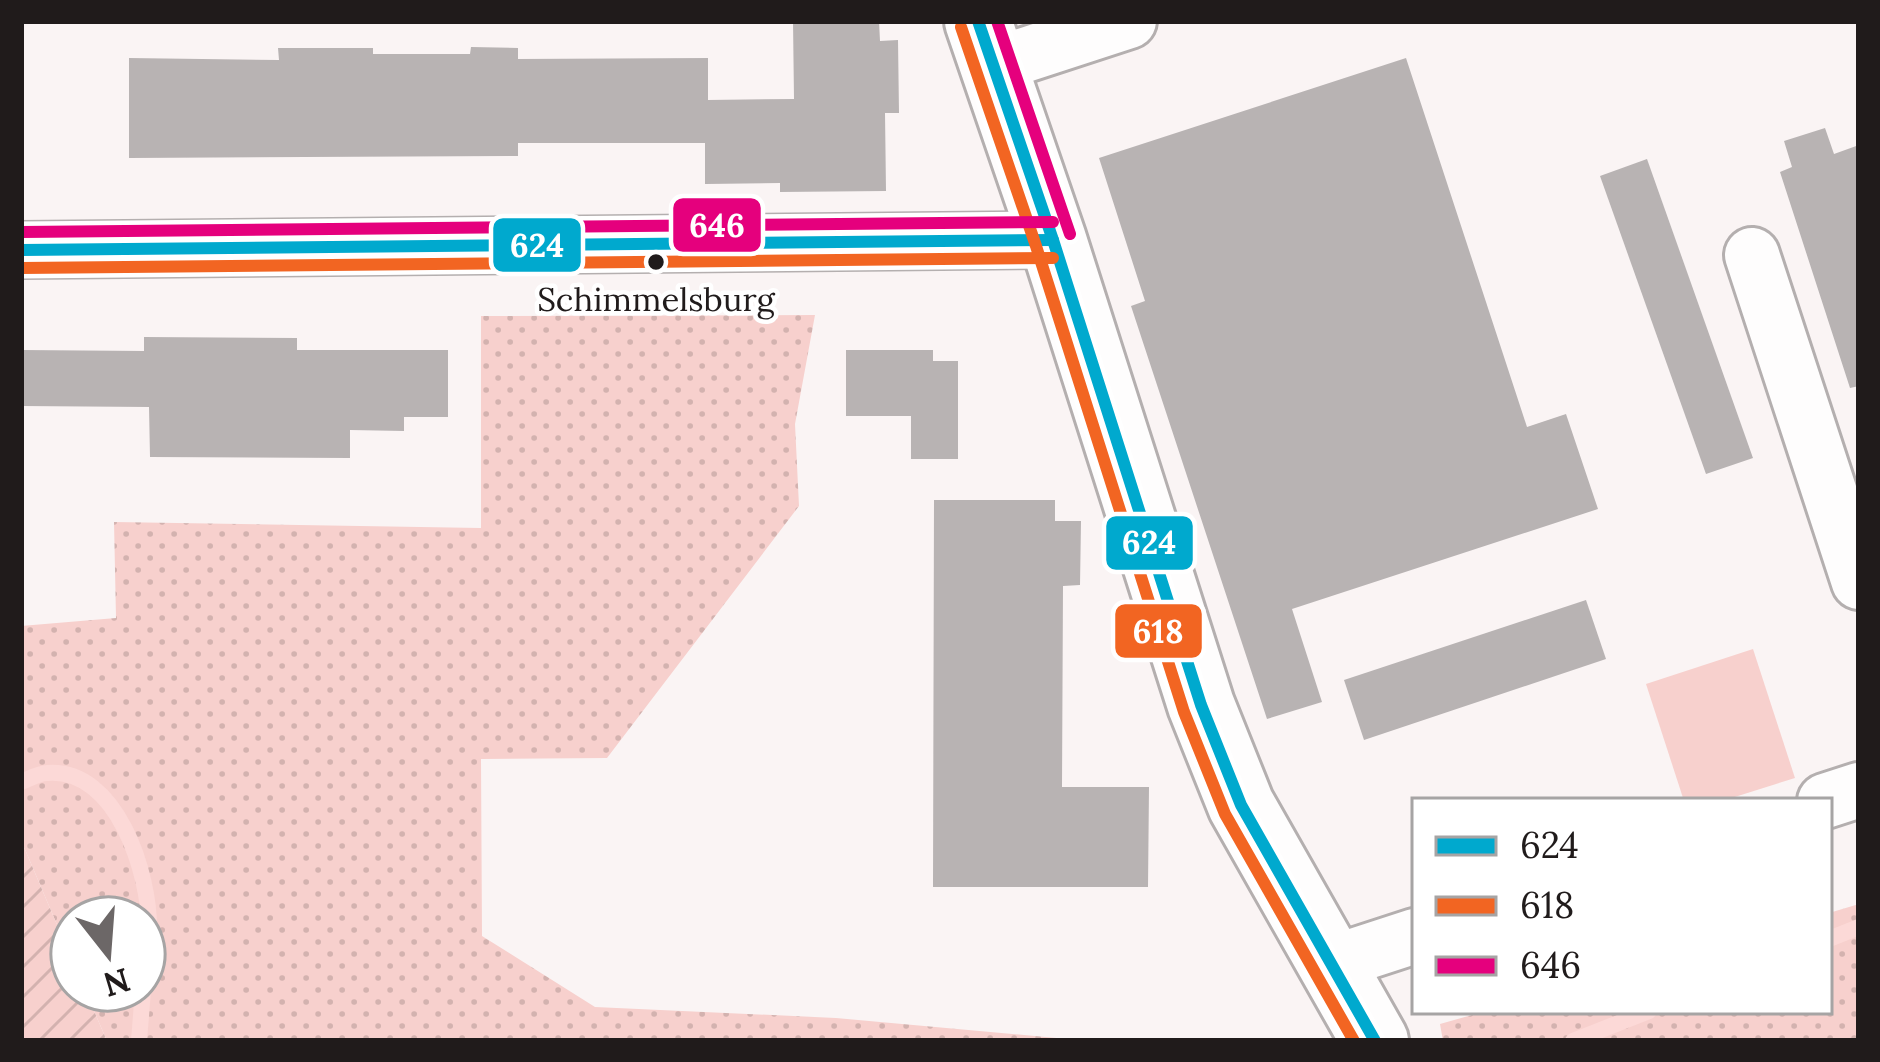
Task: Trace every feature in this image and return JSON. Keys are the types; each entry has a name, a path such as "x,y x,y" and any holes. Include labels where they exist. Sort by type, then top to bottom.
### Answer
{"main road":[{"path":"986,43 1201,705 1241,805 1375,1041"}],"street":[{"path":"986,43 1129,21"},
{"path":"21,250 1053,240"},
{"path":"1752,255 1859,582"},
{"path":"1329,964 1412,937"}],"shaded area":[{"path":"815,315 795,424 799,506 607,758 481,759 482,936 595,1007 836,1018 1089,1041 107,1041 95,1014 168,1014 168,894 48,894 48,904 21,840 21,626 116,618 114,522 481,528 481,316"},
{"path":"1753,649 1795,778 1732,798 1683,798 1646,684"},
{"path":"21,840 48,904 48,1014 95,1014 107,1041 21,1041"},
{"path":"1859,904 1859,1041 1443,1041 1440,1024 1475,1014 1832,1014 1832,912"}],"building":[{"path":"793,21 879,21 880,41 898,40 899,113 885,113 886,191 780,192 780,183 705,184 705,143 518,143 518,156 129,158 129,58 279,60 278,48 470,54 471,47 518,48 518,59 708,58 708,100 794,99"},
{"path":"1406,58 1527,427 1566,414 1598,509 1292,609 1322,702 1267,719 1131,306 1145,301 1099,158"},
{"path":"1825,128 1834,154 1859,145 1859,386 1850,388 1780,172 1792,167 1784,141"},
{"path":"1647,159 1753,458 1706,474 1600,176"},
{"path":"144,337 297,338 297,350 448,350 448,417 404,417 404,431 350,430 350,458 150,457 149,407 21,406 21,350 144,351"},
{"path":"846,350 933,350 933,361 958,361 958,459 911,459 911,416 846,416"},
{"path":"934,500 1055,500 1055,521 1081,521 1080,585 1063,586 1062,787 1149,787 1148,887 933,887"},
{"path":"1586,600 1606,659 1364,740 1344,680"}],"waterway":[{"path":"21,782 44,773 72,776 93,787 125,828 146,894"},
{"path":"1832,938 1859,927"},
{"path":"139,1041 141,1014"},
{"path":"1573,1041 1641,1014"}],"transit line":[{"name":"624","path":"978,21 1201,705 1241,805 1375,1041"},
{"name":"646","path":"997,21 1070,234"},
{"name":"618","path":"961,27 1184,712 1225,814 1354,1041"},
{"name":"646","path":"21,232 1053,222"},
{"name":"624","path":"21,250 1053,240"},
{"name":"618","path":"21,268 1053,258"}],"place":[{"name":"Schimmelsburg","path":"656,262"}]}
